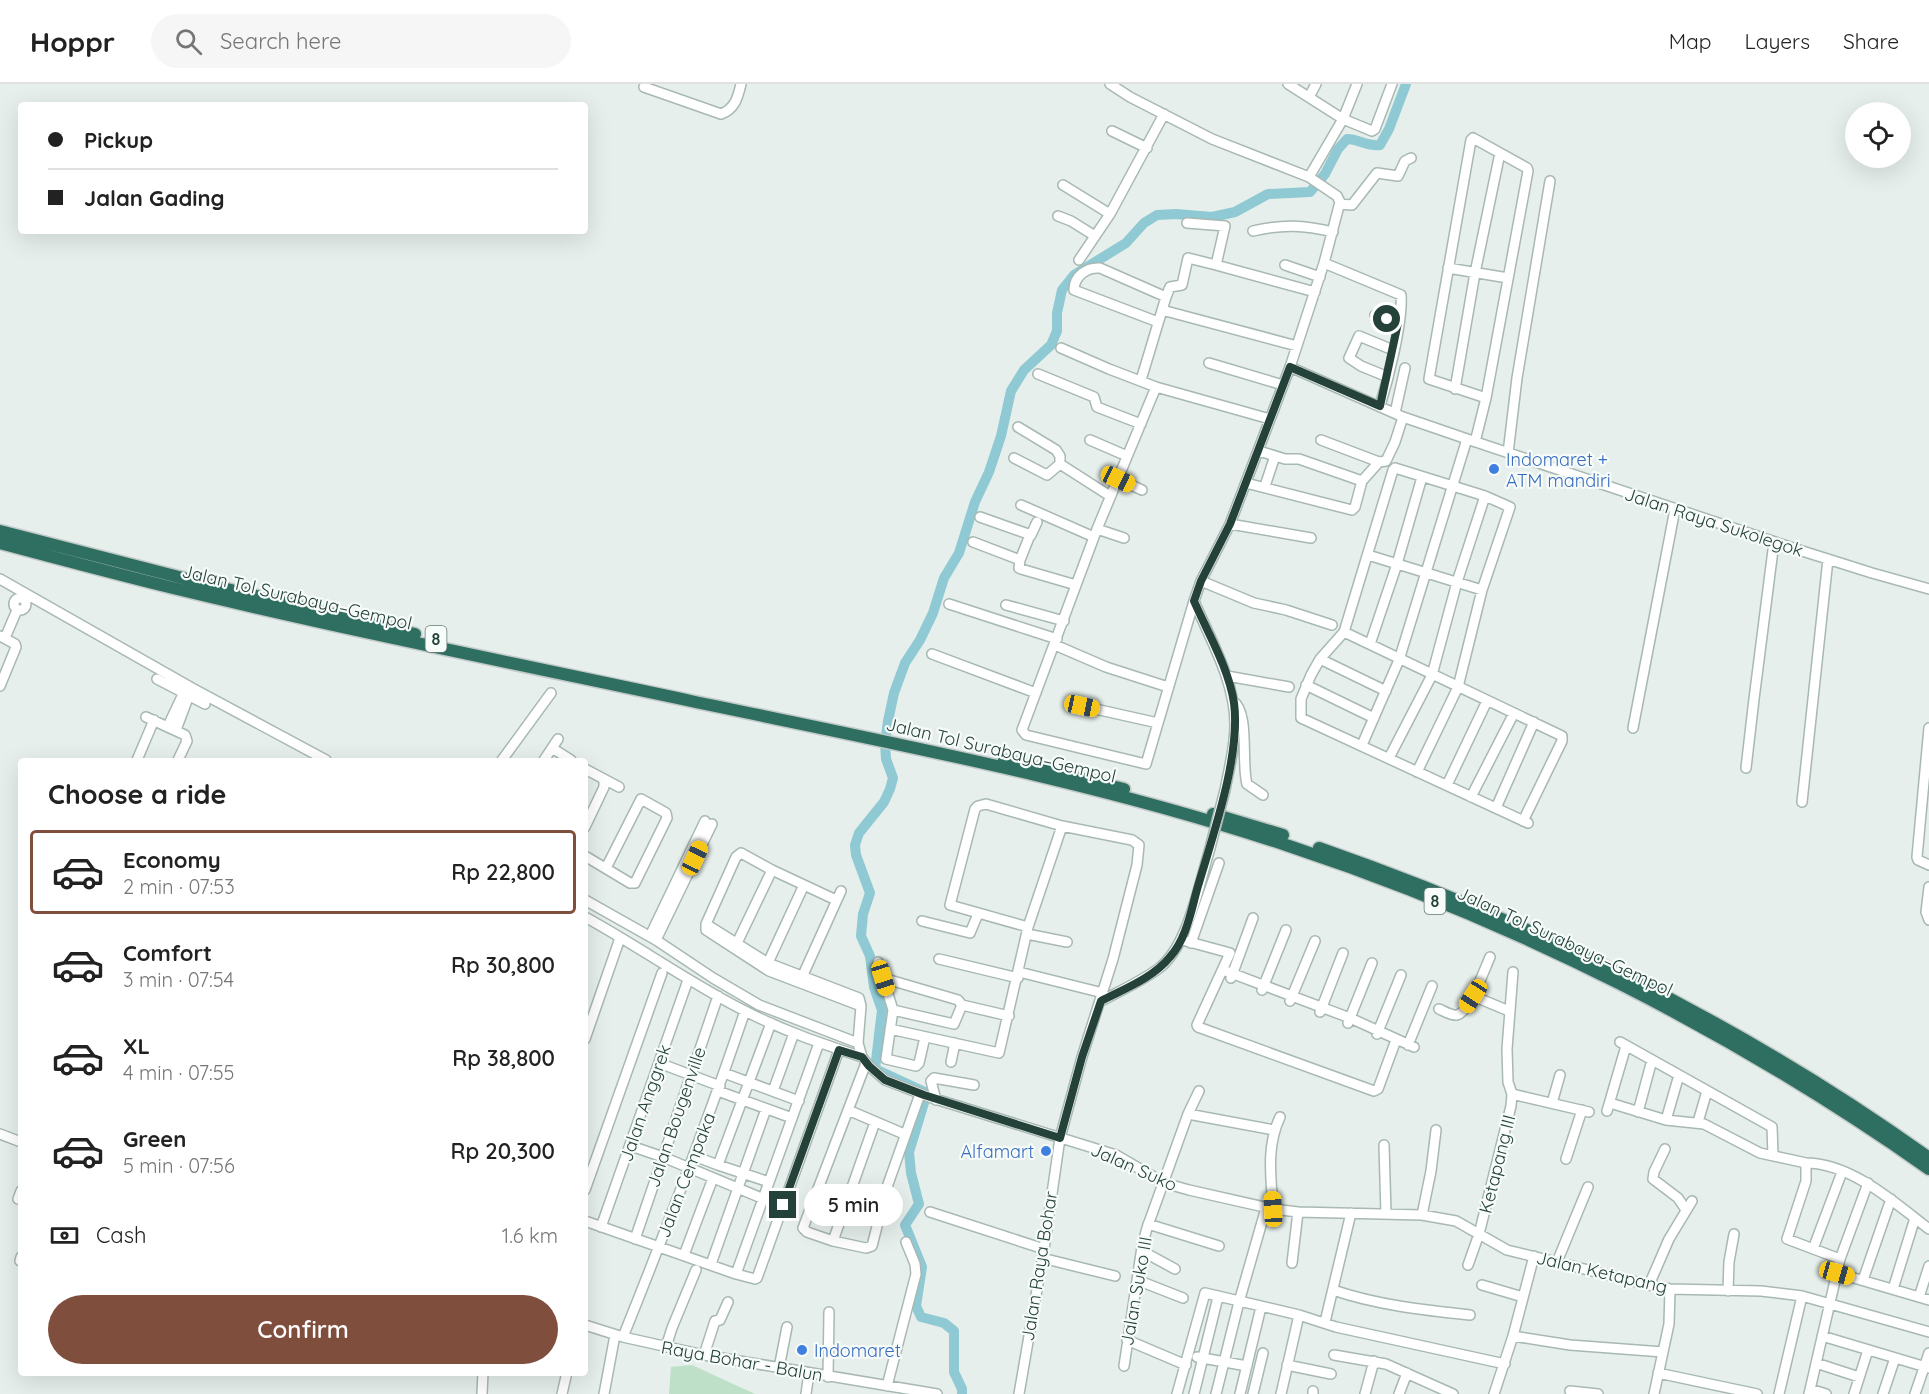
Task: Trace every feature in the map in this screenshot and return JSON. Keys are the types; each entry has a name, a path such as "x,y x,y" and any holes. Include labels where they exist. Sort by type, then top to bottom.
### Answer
{"highway":[{"name":"Jalan Tol Surabaya–Gempol","path":"0,531 210,585 415,634 896,740 1182,813 1291,846 1425,896 1548,949 1650,998 1761,1060 1875,1131 1929,1169"},
{"name":"Jalan Tol Surabaya–Gempol","path":"0,543 171,587 383,636 874,735"},
{"name":"Jalan Tol Surabaya–Gempol","path":"896,740 1085,778 1252,825 1438,892 1514,924 1633,980 1720,1027 1819,1084 1929,1158"}],"street":[{"path":"644,87 726,112 736,101 741,84"},
{"path":"1110,84 1130,97 1212,139 1316,182 1339,198 1340,204 1320,277 1290,367 1230,524 1201,581 1194,601 1146,764 1026,735 1022,730 1095,533 1156,387"},
{"path":"1288,84 1343,119 1370,130 1374,130 1392,84"},
{"path":"1309,97 1316,84"},
{"path":"1316,182 1357,84"},
{"path":"1079,260 1110,214 1164,114"},
{"path":"1112,131 1147,148"},
{"path":"1362,746 1399,660 1452,485 1486,398 1528,171 1527,168 1473,138 1429,379 1486,398"},
{"path":"1455,389 1475,273 1500,153"},
{"path":"1340,204 1352,206 1377,173 1398,176 1405,161 1412,158"},
{"path":"1508,453 1517,378 1550,181"},
{"path":"1063,185 1110,214"},
{"path":"1058,216 1095,236"},
{"path":"1187,223 1225,226 1216,265"},
{"path":"1253,231 1299,225 1333,232"},
{"path":"1141,380 1166,297 1171,286 1182,285 1188,258 1315,292"},
{"path":"1324,263 1400,294 1398,323 1380,406"},
{"path":"1285,265 1320,277"},
{"path":"1158,322 1074,290 1073,286 1081,274 1090,269 1100,268 1166,297"},
{"path":"1448,268 1508,278"},
{"path":"1162,310 1297,346"},
{"path":"1375,315 1398,323"},
{"path":"1388,377 1361,366 1349,358 1359,336 1393,350"},
{"path":"1061,348 1156,387 1270,419"},
{"path":"1209,363 1283,385"},
{"name":"Jalan Raya Sukolegok","path":"1290,367 1399,415 1471,441 1774,542 1929,589"},
{"path":"1321,440 1379,462 1386,461 1399,415 1405,368"},
{"path":"1038,374 1094,397 1097,407 1141,424"},
{"path":"1014,458 1045,475 1049,475 1060,464 1060,456 1056,450 1018,427"},
{"path":"1090,440 1127,456"},
{"path":"1259,451 1285,459 1299,459 1362,481"},
{"path":"1266,486 1275,456"},
{"path":"1246,483 1266,486 1350,510 1355,507 1362,481 1379,462"},
{"path":"1060,464 1110,496"},
{"path":"1344,632 1399,660 1458,687 1487,701 1534,722 1560,735 1562,741 1525,822 1417,772 1389,758 1301,718 1300,705 1306,686 1320,659 1344,632 1395,468 1452,485 1509,506 1482,590 1458,687 1417,772"},
{"path":"1370,644 1397,564 1422,477"},
{"path":"1118,479 1142,490"},
{"path":"1389,758 1432,675 1456,582 1485,496"},
{"path":"1021,505 1095,533 1124,538"},
{"path":"1633,728 1675,509"},
{"path":"981,517 1030,535"},
{"path":"1037,522 1018,568 1076,585"},
{"path":"1230,524 1311,538"},
{"path":"973,542 1020,560"},
{"path":"1746,768 1774,542"},
{"path":"1368,555 1482,590"},
{"path":"1802,802 1828,559"},
{"path":"0,579 24,596 307,756"},
{"path":"1201,581 1254,603 1286,610 1332,625"},
{"path":"0,686 16,647 15,644 2,637 17,610 14,608 14,602 24,596"},
{"path":"1186,942 1224,790 1235,727 1233,701 1227,676 1194,601"},
{"path":"949,604 1056,642 1106,667 1168,687"},
{"path":"1006,605 1064,621"},
{"path":"932,654 1036,693"},
{"path":"1320,659 1386,691"},
{"path":"1227,676 1289,687"},
{"path":"157,679 188,690 205,704"},
{"path":"1306,686 1374,718"},
{"path":"172,728 188,690"},
{"path":"503,758 551,693"},
{"path":"1233,701 1239,705 1243,720 1244,771 1247,784 1263,795"},
{"path":"1447,785 1487,701"},
{"path":"1082,706 1158,723"},
{"path":"1471,797 1514,713"},
{"path":"138,758 150,719 185,735 187,739 179,758"},
{"path":"1496,808 1534,722"},
{"path":"1929,728 1925,804 1918,831 1917,859 1929,865"},
{"path":"545,758 558,739"},
{"path":"552,748 568,758"},
{"path":"588,771 619,787"},
{"path":"588,821 604,787 604,780"},
{"path":"588,862 606,868 630,883 636,882 667,818 666,813 641,799 606,868"},
{"path":"1060,1138 1082,1057 1113,959 1140,848 1132,840 1062,826 986,804 978,806 975,809 950,905 1067,942"},
{"path":"653,938 708,822"},
{"path":"890,1029 1000,1052 1028,931 1062,826"},
{"path":"1918,831 1929,832"},
{"path":"836,900 772,870 744,853 739,853 706,924 707,932 766,966 861,1006"},
{"path":"939,959 1018,975 1102,997 1158,969 1186,942 1219,863"},
{"path":"737,943 772,870"},
{"path":"766,966 804,885"},
{"path":"1929,887 1926,912 1929,920"},
{"path":"803,975 841,891"},
{"path":"588,902 653,938 666,963 688,980 771,1023 864,1060"},
{"path":"922,921 970,933 978,914"},
{"path":"1232,976 1253,918"},
{"path":"588,919 666,963 759,1005 858,1043"},
{"path":"706,924 737,943 766,966 803,975 860,999 858,1043 864,1060 848,1110 803,1228 807,1232 833,1241 866,1248 872,1246 884,1196 904,1134 928,1097 932,1088 931,1081 934,1078 974,1085"},
{"path":"1263,988 1286,930"},
{"path":"588,1030 620,938"},
{"path":"1291,998 1315,941"},
{"path":"1186,942 1230,953 1198,1026 1374,1091 1378,1089 1396,1040"},
{"path":"1321,1010 1342,953"},
{"path":"1439,1009 1458,1015 1464,1010 1473,996 1490,957"},
{"path":"878,962 893,1010 885,1058 916,1066 919,1063 925,1037"},
{"path":"588,1182 666,963"},
{"path":"1349,1021 1372,963"},
{"path":"1222,972 1411,1046 1432,986"},
{"name":"Ketapang III","path":"1468,1265 1479,1234 1511,1106 1512,1094 1508,1076 1509,1011 1513,972"},
{"path":"1379,1033 1401,975"},
{"path":"883,978 958,1000 962,1005 1008,1017"},
{"name":"Jalan Anggrek","path":"601,1227 688,980"},
{"name":"Jalan Bougenville","path":"635,1239 718,996"},
{"path":"1473,996 1509,1011"},
{"path":"893,1010 954,1024 962,1005"},
{"name":"Jalan Cempaka","path":"604,1394 619,1336 658,1250 719,1088 745,1011"},
{"path":"718,1165 771,1023"},
{"path":"773,1091 794,1032"},
{"path":"736,1274 819,1043"},
{"path":"951,1062 955,1043"},
{"path":"1773,1155 1773,1127 1623,1044 1608,1107 1666,1120 1698,1122 1760,1153 1806,1163 1822,1164 1868,1183 1929,1228"},
{"path":"588,1222 658,1250 755,1279 839,1050"},
{"name":"Jalan Suko","path":"864,1060 885,1080 928,1097 1116,1155 1164,1183 1270,1209 1351,1214"},
{"path":"1638,1112 1652,1060"},
{"path":"659,1063 690,1074 810,1131"},
{"path":"724,1073 799,1101"},
{"path":"1552,1103 1560,1075"},
{"path":"1666,1120 1679,1075"},
{"name":"Jalan Suko III","path":"1124,1366 1148,1224 1198,1091"},
{"path":"1698,1122 1707,1091"},
{"path":"1512,1094 1585,1111 1566,1159"},
{"path":"711,1264 766,1109"},
{"path":"848,1110 904,1134"},
{"path":"1188,1114 1274,1130"},
{"path":"1216,1394 1239,1302 1270,1209 1269,1158 1274,1130 1281,1117"},
{"path":"833,1241 875,1122"},
{"path":"1422,1215 1431,1172 1436,1130"},
{"path":"0,1134 18,1141"},
{"name":"Jalan Raya Bohar","path":"1019,1394 1060,1138"},
{"path":"1384,1144 1386,1214"},
{"path":"631,1146 764,1199"},
{"path":"1665,1149 1653,1179 1678,1198 1686,1210"},
{"path":"694,1156 769,1182"},
{"path":"1806,1163 1806,1181 1787,1239 1840,1259"},
{"path":"1813,1250 1842,1172"},
{"path":"684,1256 713,1178"},
{"path":"1826,1394 1809,1391 1840,1259 1868,1183"},
{"path":"1557,1262 1587,1187"},
{"path":"1863,1281 1891,1199"},
{"path":"1648,1285 1669,1239 1692,1201"},
{"path":"930,1212 1114,1276"},
{"path":"1292,1263 1298,1212"},
{"path":"1325,1322 1351,1214"},
{"name":"Jalan Ketapang","path":"1351,1214 1422,1215 1456,1221 1507,1250 1648,1285 1670,1289 1761,1291 1802,1296 1929,1332"},
{"path":"1893,1289 1916,1218"},
{"path":"1148,1224 1219,1246"},
{"path":"1728,1291 1729,1262 1734,1234"},
{"path":"887,1386 916,1274 915,1264 906,1242"},
{"path":"1142,1251 1175,1269"},
{"path":"1494,1394 1505,1364 1534,1256"},
{"path":"1837,1273 1924,1299 1929,1266"},
{"path":"666,1347 696,1270"},
{"path":"1137,1280 1183,1298"},
{"path":"1482,1285 1523,1297"},
{"path":"1654,1394 1669,1324 1670,1289"},
{"path":"1333,1290 1392,1306 1470,1315"},
{"path":"1177,1394 1205,1293 1299,1315 1336,1327 1505,1364"},
{"path":"1779,1394 1802,1296"},
{"path":"1194,1394 1218,1297"},
{"path":"704,1355 715,1321 720,1320 728,1302"},
{"path":"1240,1394 1262,1307"},
{"path":"828,1377 829,1312"},
{"path":"1281,1394 1299,1315"},
{"name":"Raya Bohar - Balun","path":"588,1326 619,1336 704,1355 918,1393 937,1394"},
{"path":"778,1368 787,1327"},
{"path":"1513,1336 1570,1345 1663,1352"},
{"path":"1822,1336 1927,1367"},
{"path":"1127,1340 1186,1365"},
{"path":"1854,1394 1868,1350"},
{"path":"1253,1394 1263,1353"},
{"path":"1915,1394 1927,1367 1929,1353"},
{"path":"1189,1355 1247,1366"},
{"path":"1334,1355 1374,1361 1407,1372 1433,1390 1453,1394"},
{"path":"1883,1394 1895,1358"},
{"path":"1365,1394 1374,1361"},
{"path":"1816,1363 1860,1377"},
{"path":"1287,1365 1331,1374"},
{"path":"1399,1394 1407,1372"},
{"path":"806,1394 809,1373"},
{"path":"1658,1373 1757,1394"},
{"path":"482,1394 483,1376"},
{"path":"562,1394 566,1376"},
{"path":"870,1394 872,1384"},
{"path":"1570,1391 1598,1394"}],"green space":[{"path":"692,1365 755,1394 669,1394 671,1367"}],"waterway":[{"path":"962,1394 954,1372 954,1331 944,1323 921,1317 916,1306 922,1267 905,1225 919,1204 911,1173 909,1152 927,1093 875,1069 882,1010 874,987 870,956 861,936 863,914 870,893 856,855 855,845 859,833 884,802 893,778 886,759 885,743 894,693 905,663 920,640 933,613 944,578 959,553 975,502 989,472 1001,436 1011,391 1024,370 1051,345 1057,331 1057,313 1062,290 1074,275 1126,243 1144,223 1157,215 1212,217 1235,212 1268,194 1310,192 1325,174 1338,149 1347,139 1380,145 1389,129 1406,84"}],"place":[{"name":"Indomaret + ATM mandiri","path":"1494,469"},
{"name":"Alfamart","path":"1046,1151"},
{"name":"Indomaret","path":"802,1350"}],"route":[{"path":"783,1205 839,1050 862,1057 885,1080 924,1095 1060,1138 1082,1057 1101,1001 1158,969 1171,956 1182,940 1209,852 1233,747 1235,727 1233,701 1227,676 1194,601 1201,581 1230,524 1290,367 1380,406 1398,323 1387,319"}]}
